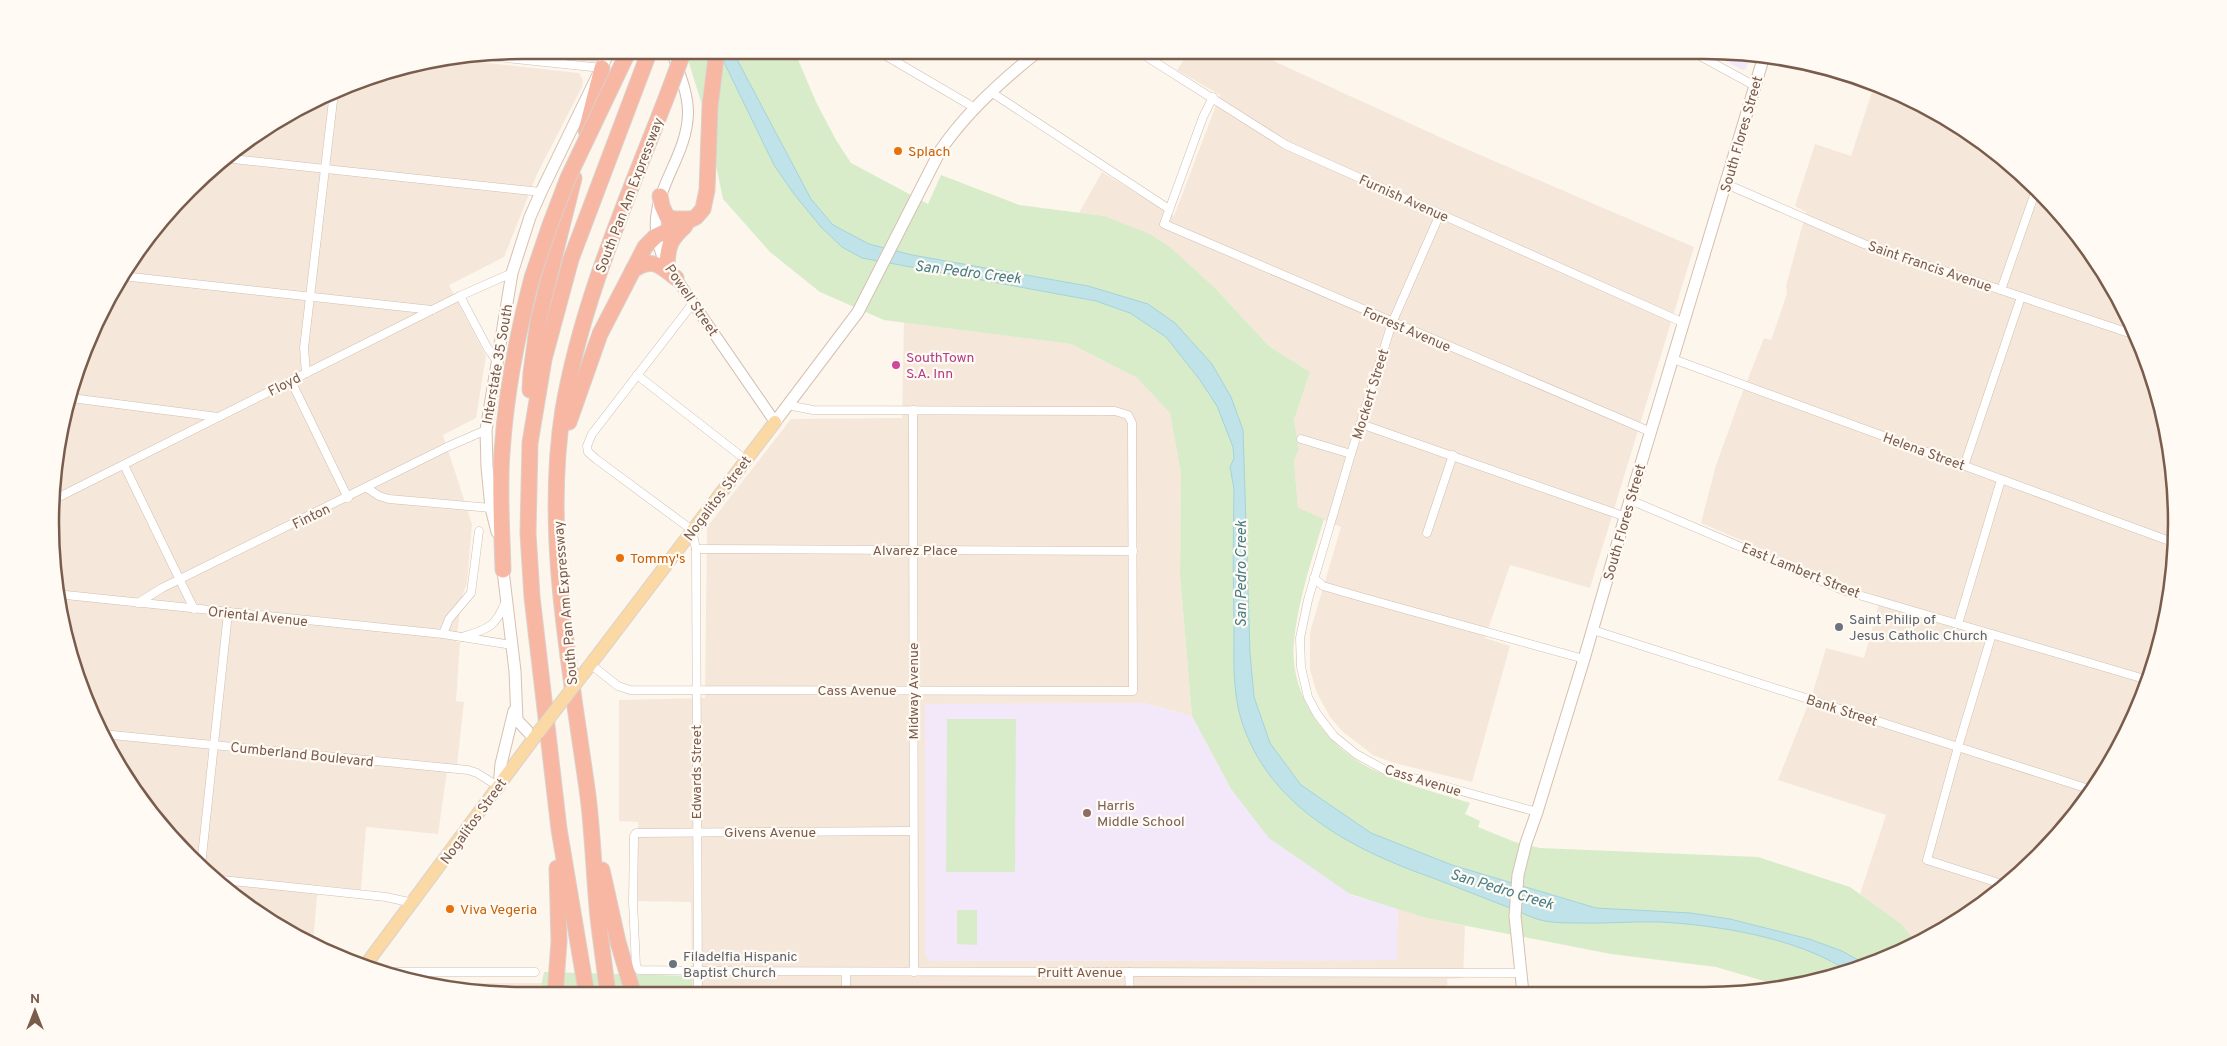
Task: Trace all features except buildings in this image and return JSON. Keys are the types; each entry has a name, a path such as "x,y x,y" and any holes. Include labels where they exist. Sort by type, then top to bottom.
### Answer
{"highway":[{"path":"503,570 500,488 505,416 516,346 532,278 568,178 625,59"},
{"path":"530,443 544,359 571,259 646,59"},
{"name":"South Pan Am Expressway","path":"607,987 598,916 592,824 560,572 557,522 558,454 569,378 588,305 681,59"},
{"path":"667,266 671,240 696,217 706,202 710,106 716,59"},
{"path":"585,987 559,829 530,570 528,533 530,373 538,322 602,68"},
{"path":"660,196 662,206 668,217 684,220 696,217"},
{"path":"558,454 590,358 600,334 645,248 656,236 696,217"},
{"path":"633,270 645,262 654,263 676,278"},
{"path":"592,824 618,942 631,987"},
{"path":"556,987 559,941 556,852 559,829"}],"main road":[{"name":"Interstate 35 South","path":"536,736 517,720 515,671 501,548 491,508 486,430 496,360 512,273 530,217 606,59"},
{"name":"Interstate 35 South","path":"602,68 613,59"},
{"name":"Nogalitos Street","path":"369,961 588,666 858,312 951,134 991,92 1030,59"},
{"name":"South Flores Street","path":"1522,987 1515,900 1518,875 1526,843 1593,630 1630,500 1762,63"},
{"name":"Interstate 35 South","path":"499,787 501,764 515,707"}],"street":[{"path":"518,59 602,68"},
{"name":"Powell Street","path":"675,59 687,97 688,114 684,136 660,196 656,219 656,236 667,266 775,422"},
{"path":"891,59 975,108"},
{"name":"Furnish Avenue","path":"1151,59 1286,145 1684,324"},
{"path":"1706,59 1755,86"},
{"path":"991,92 1169,209 1203,116 1212,97"},
{"path":"306,373 304,348 333,100"},
{"path":"235,159 541,192"},
{"name":"Saint Francis Avenue","path":"1726,184 1845,236 2127,332"},
{"path":"2001,290 2034,197"},
{"name":"Forrest Avenue","path":"1169,209 1164,224 1651,432"},
{"name":"Mockert Street","path":"1314,578 1392,322 1440,214"},
{"name":"Floyd","path":"60,497 460,296 512,273"},
{"path":"130,277 432,310"},
{"path":"460,296 496,360"},
{"path":"1964,466 2021,297"},
{"path":"692,530 596,459 588,452 587,446 592,434 693,303"},
{"name":"Helena Street","path":"1673,359 2167,540"},
{"path":"638,375 746,460"},
{"path":"292,381 348,498"},
{"path":"76,399 218,417"},
{"path":"787,405 813,410 1115,411 1128,415 1132,423 1133,551"},
{"name":"Midway Avenue","path":"913,410 914,972"},
{"path":"1361,424 1626,517"},
{"name":"Finton","path":"138,603 447,447 486,430"},
{"path":"1301,439 1351,454"},
{"path":"1427,533 1453,455"},
{"path":"124,465 194,609"},
{"path":"1958,624 2001,480"},
{"path":"367,488 379,496 389,499 491,508"},
{"name":"East Lambert Street","path":"1630,500 1845,591 2142,678"},
{"name":"Edwards Street","path":"692,530 696,549 698,987"},
{"path":"442,634 450,620 471,593 479,531"},
{"name":"Alvarez Place","path":"696,549 1133,551"},
{"name":"Cass Avenue","path":"588,666 618,686 630,690 1133,691 1133,551"},
{"path":"1314,578 1323,586 1584,659"},
{"name":"Cass Avenue","path":"1314,578 1300,638 1299,653 1308,697 1334,736 1356,754 1385,770 1537,812"},
{"name":"Oriental Avenue","path":"65,595 442,634 512,645"},
{"path":"460,638 482,631 493,624 499,619 506,600"},
{"path":"202,858 228,613"},
{"name":"Bank Street","path":"1593,630 2085,788"},
{"path":"1992,634 1927,860 1997,883"},
{"name":"Cumberland Boulevard","path":"111,735 468,770 477,773 499,787"},
{"name":"Givens Avenue","path":"639,970 635,957 633,902 634,836 636,833 913,831"},
{"path":"229,882 386,897 413,903"},
{"name":"Pruitt Avenue","path":"639,970 1521,973"},
{"path":"407,972 535,972"},
{"path":"846,972 846,987"},
{"path":"1129,972 1130,987"}],"shaded area":[{"path":"567,59 600,59 598,62"},
{"path":"1184,59 1271,59 1457,145 1694,247 1590,588 1510,565 1485,638 1510,646 1472,782 1394,763 1373,755 1342,731 1330,717 1317,693 1310,670 1310,632 1341,527 1298,509 1294,461 1299,449 1294,420 1310,372 1269,346 1218,291 1104,216 1079,213 1102,172 1174,216 1220,95 1177,70"},
{"path":"1723,60 1748,61 1746,69 1742,70"},
{"path":"476,62 579,73 583,80 582,87 537,174 504,257 449,285 486,356 476,418 443,435 472,524 467,583 462,596 456,642 460,642 456,701 464,702 457,765 448,764 438,834 366,827 361,890 318,885 313,937 265,909 240,891 195,851 155,806 121,755 94,701 83,672 68,614 60,553 59,523 63,462 68,432 83,374 94,345 121,291 155,240 174,217 217,174 265,137 291,121 345,94 374,83 432,68 462,63"},
{"path":"1873,90 1936,121 1962,137 2010,174 2053,217 2090,265 2106,291 2133,345 2144,374 2159,432 2167,493 2167,553 2159,614 2144,672 2133,701 2106,755 2072,806 2053,829 2010,872 1962,909 1912,937 1900,924 1860,894 1886,815 1778,780 1813,692 1826,648 1864,658 1881,597 1845,585 1701,523 1716,465 1740,399 1764,338 1771,340 1787,294 1786,286 1806,212 1795,206 1815,144 1851,156"},
{"path":"904,322 1071,344 1137,378 1170,413 1181,474 1180,575 1192,716 1144,703 925,953 929,961 1396,960 1398,909 1426,918 1465,926 1463,978 1447,979 1448,987 692,987 691,902 638,901 638,822 619,821 619,700 705,698 707,527 791,419 902,418"},
{"name":"Harris Middle School","path":"1144,703 1192,716 1231,789 1351,895 1398,909 1397,960 929,961 925,953 925,704"},
{"path":"462,983 542,983 541,987 523,987"}],"green space":[{"path":"688,59 798,59 816,102 836,140 851,163 928,204 941,175 1019,205 1104,216 1150,234 1171,248 1217,290 1269,346 1310,372 1294,420 1299,449 1294,461 1298,508 1324,519 1299,610 1294,641 1294,661 1298,681 1305,700 1315,718 1327,735 1358,762 1399,780 1470,803 1465,814 1480,821 1478,827 1515,842 1540,848 1758,857 1850,887 1901,924 1912,937 1853,963 1795,978 1768,982 1716,967 1611,954 1426,918 1350,894 1269,838 1231,789 1192,716 1180,575 1181,474 1170,413 1137,378 1071,344 884,320 820,292 770,252 723,199 707,121"},
{"path":"947,719 1016,719 1015,872 946,872"},
{"path":"957,910 977,910 977,945 957,944"},
{"path":"544,972 692,976 692,987 541,987"}],"water":[{"name":"San Pedro Creek","path":"722,59 737,59 811,199 833,225 869,244 912,255 1088,286 1148,304 1175,323 1212,364 1231,397 1243,430 1250,653 1254,697 1270,743 1301,785 1371,833 1452,865 1596,908 1691,913 1730,919 1809,939 1842,951 1859,961 1840,967 1804,949 1756,935 1707,926 1660,922 1569,923 1541,920 1375,855 1321,824 1275,782 1258,757 1240,716 1237,704 1234,666 1234,489 1230,467 1234,458 1233,447 1217,406 1200,380 1166,337 1130,313 1096,301 862,258 842,247 821,227 794,194 774,165"}],"place":[{"name":"Splach","path":"898,151"},
{"name":"SouthTown S.A. Inn","path":"896,365"},
{"name":"Tommy's","path":"620,558"},
{"name":"Saint Philip of Jesus Catholic Church","path":"1839,627"},
{"name":"Harris Middle School","path":"1087,813"},
{"name":"Viva Vegeria","path":"450,909"},
{"name":"Filadelfia Hispanic Baptist Church","path":"673,964"}]}
